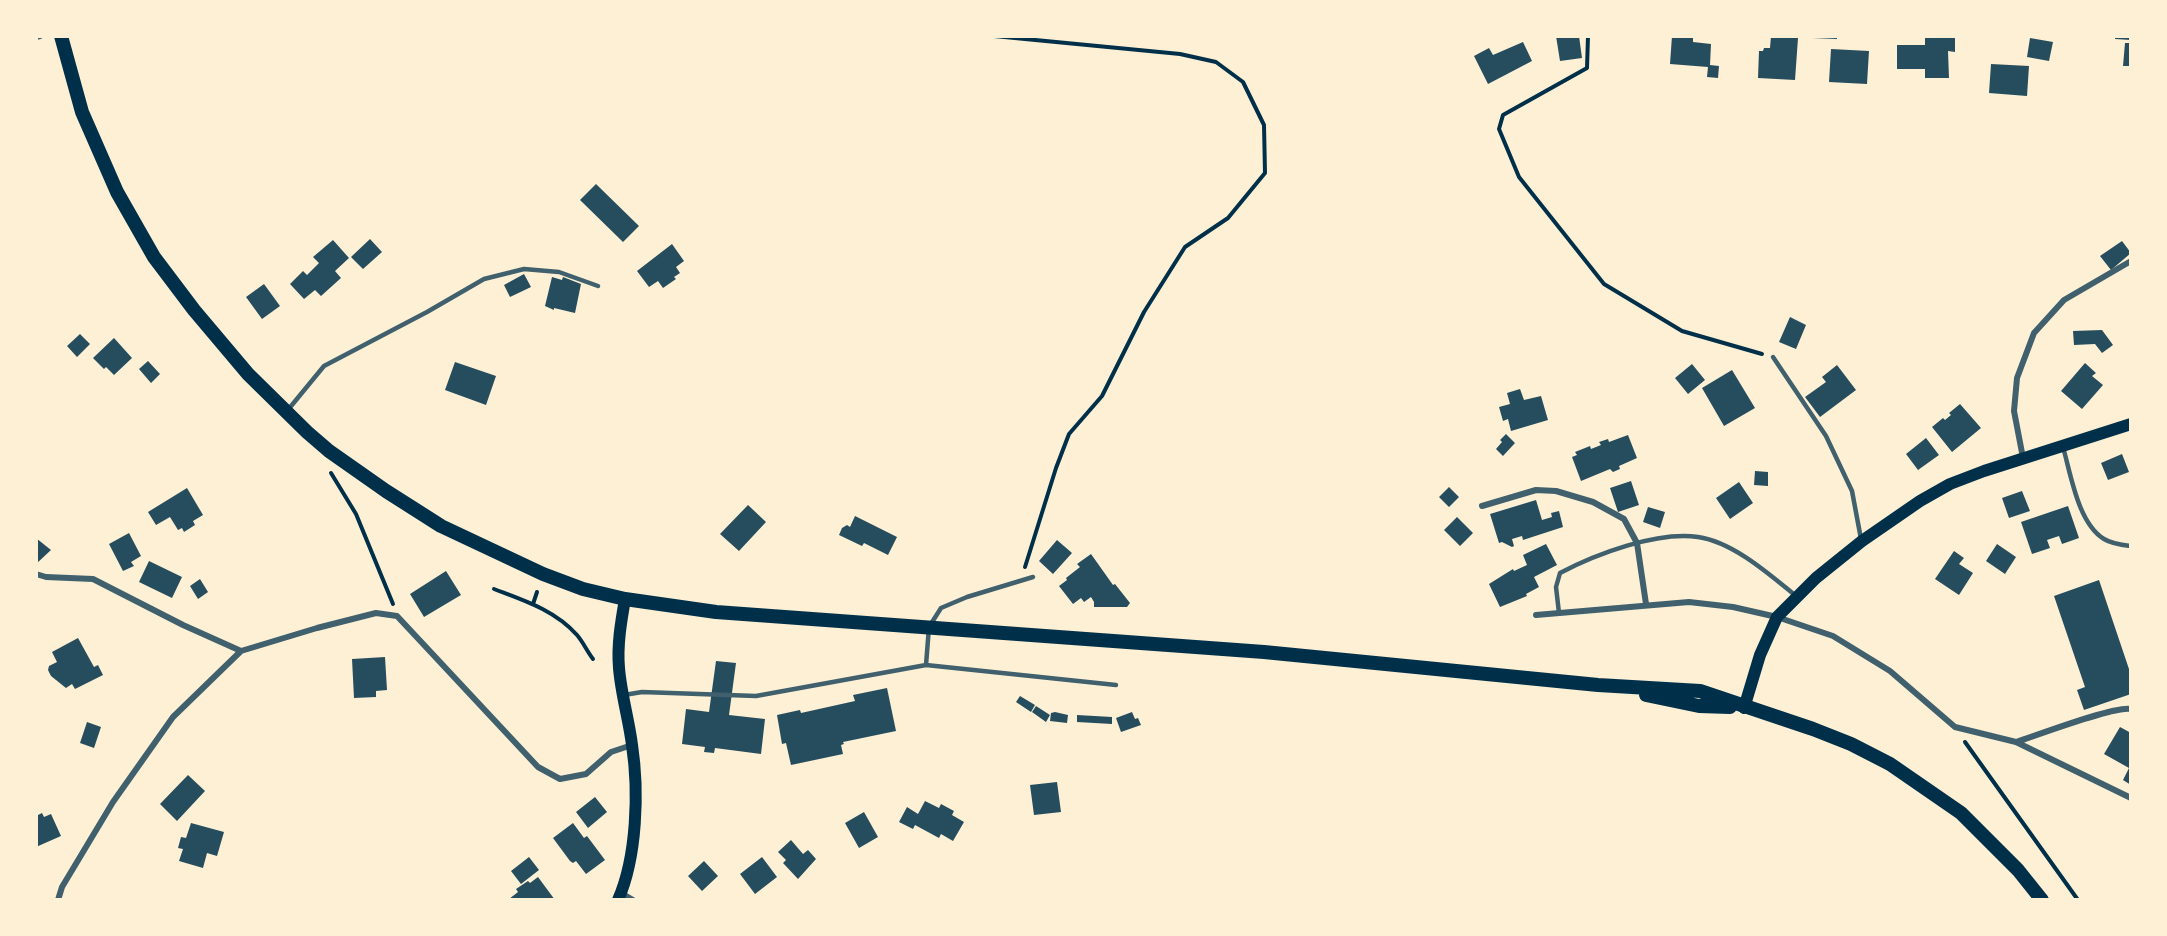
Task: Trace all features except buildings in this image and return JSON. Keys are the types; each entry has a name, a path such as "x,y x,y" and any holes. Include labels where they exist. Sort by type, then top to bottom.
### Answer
{"main road":[{"path":"61,36 82,112 117,192 154,257 248,374 286,413 329,451 386,491 441,526 543,574 583,589 625,599 716,612 1264,652 1598,685 1699,706 1744,708 1779,717 1832,737 1890,764 1961,813 2012,862 2042,900"},
{"path":"1744,708 1760,655 1777,617 1796,596 1862,541 1920,501 1950,484 2131,424"},
{"path":"620,897 632,848 637,795 632,745 619,669 619,632 625,599"}],"street":[{"path":"36,37 40,36"},
{"path":"2023,459 2014,411 2016,378 2034,333 2064,300 2131,261"},
{"path":"1482,506 1536,490 1556,491 1593,502 1624,519 1637,543 1646,604"},
{"path":"36,574 46,577 93,579 183,625 242,651"},
{"path":"1536,615 1689,602 1733,607 1777,617 1833,636 1881,665 1954,727 2016,742 2131,798"},
{"path":"58,900 63,887 113,801 173,717 242,651 376,613 397,616 538,767 560,778 586,774 611,752 632,745"},
{"path":"2016,742 2101,714 2125,708 2131,709"},
{"path":"620,897 633,900"}],"lane":[{"path":"286,413 324,366 484,279 524,269 559,272 598,285"},
{"path":"1773,357 1826,436 1852,491 1862,541"},
{"path":"2063,447 2081,508 2090,526 2105,540 2131,546"},
{"path":"1559,612 1556,586 1560,573 1586,560 1637,543 1663,538 1697,537 1723,545 1760,567 1796,596"},
{"path":"926,665 929,627 940,608 967,597 1033,578"},
{"path":"624,695 642,692 756,696 926,665 1116,685"}],"path":[{"path":"994,36 1180,54 1216,62 1243,82 1264,125 1264,173 1228,218 1185,247 1144,312 1102,396 1069,434 1020,582"},
{"path":"1588,36 1587,68 1503,115 1499,129 1519,177 1604,284 1682,331 1773,357"},
{"path":"328,469 356,514 397,616"},
{"path":"494,589 533,603 558,618 576,635 593,659"},
{"path":"533,603 537,592"},
{"path":"1954,727 2078,900"}]}
